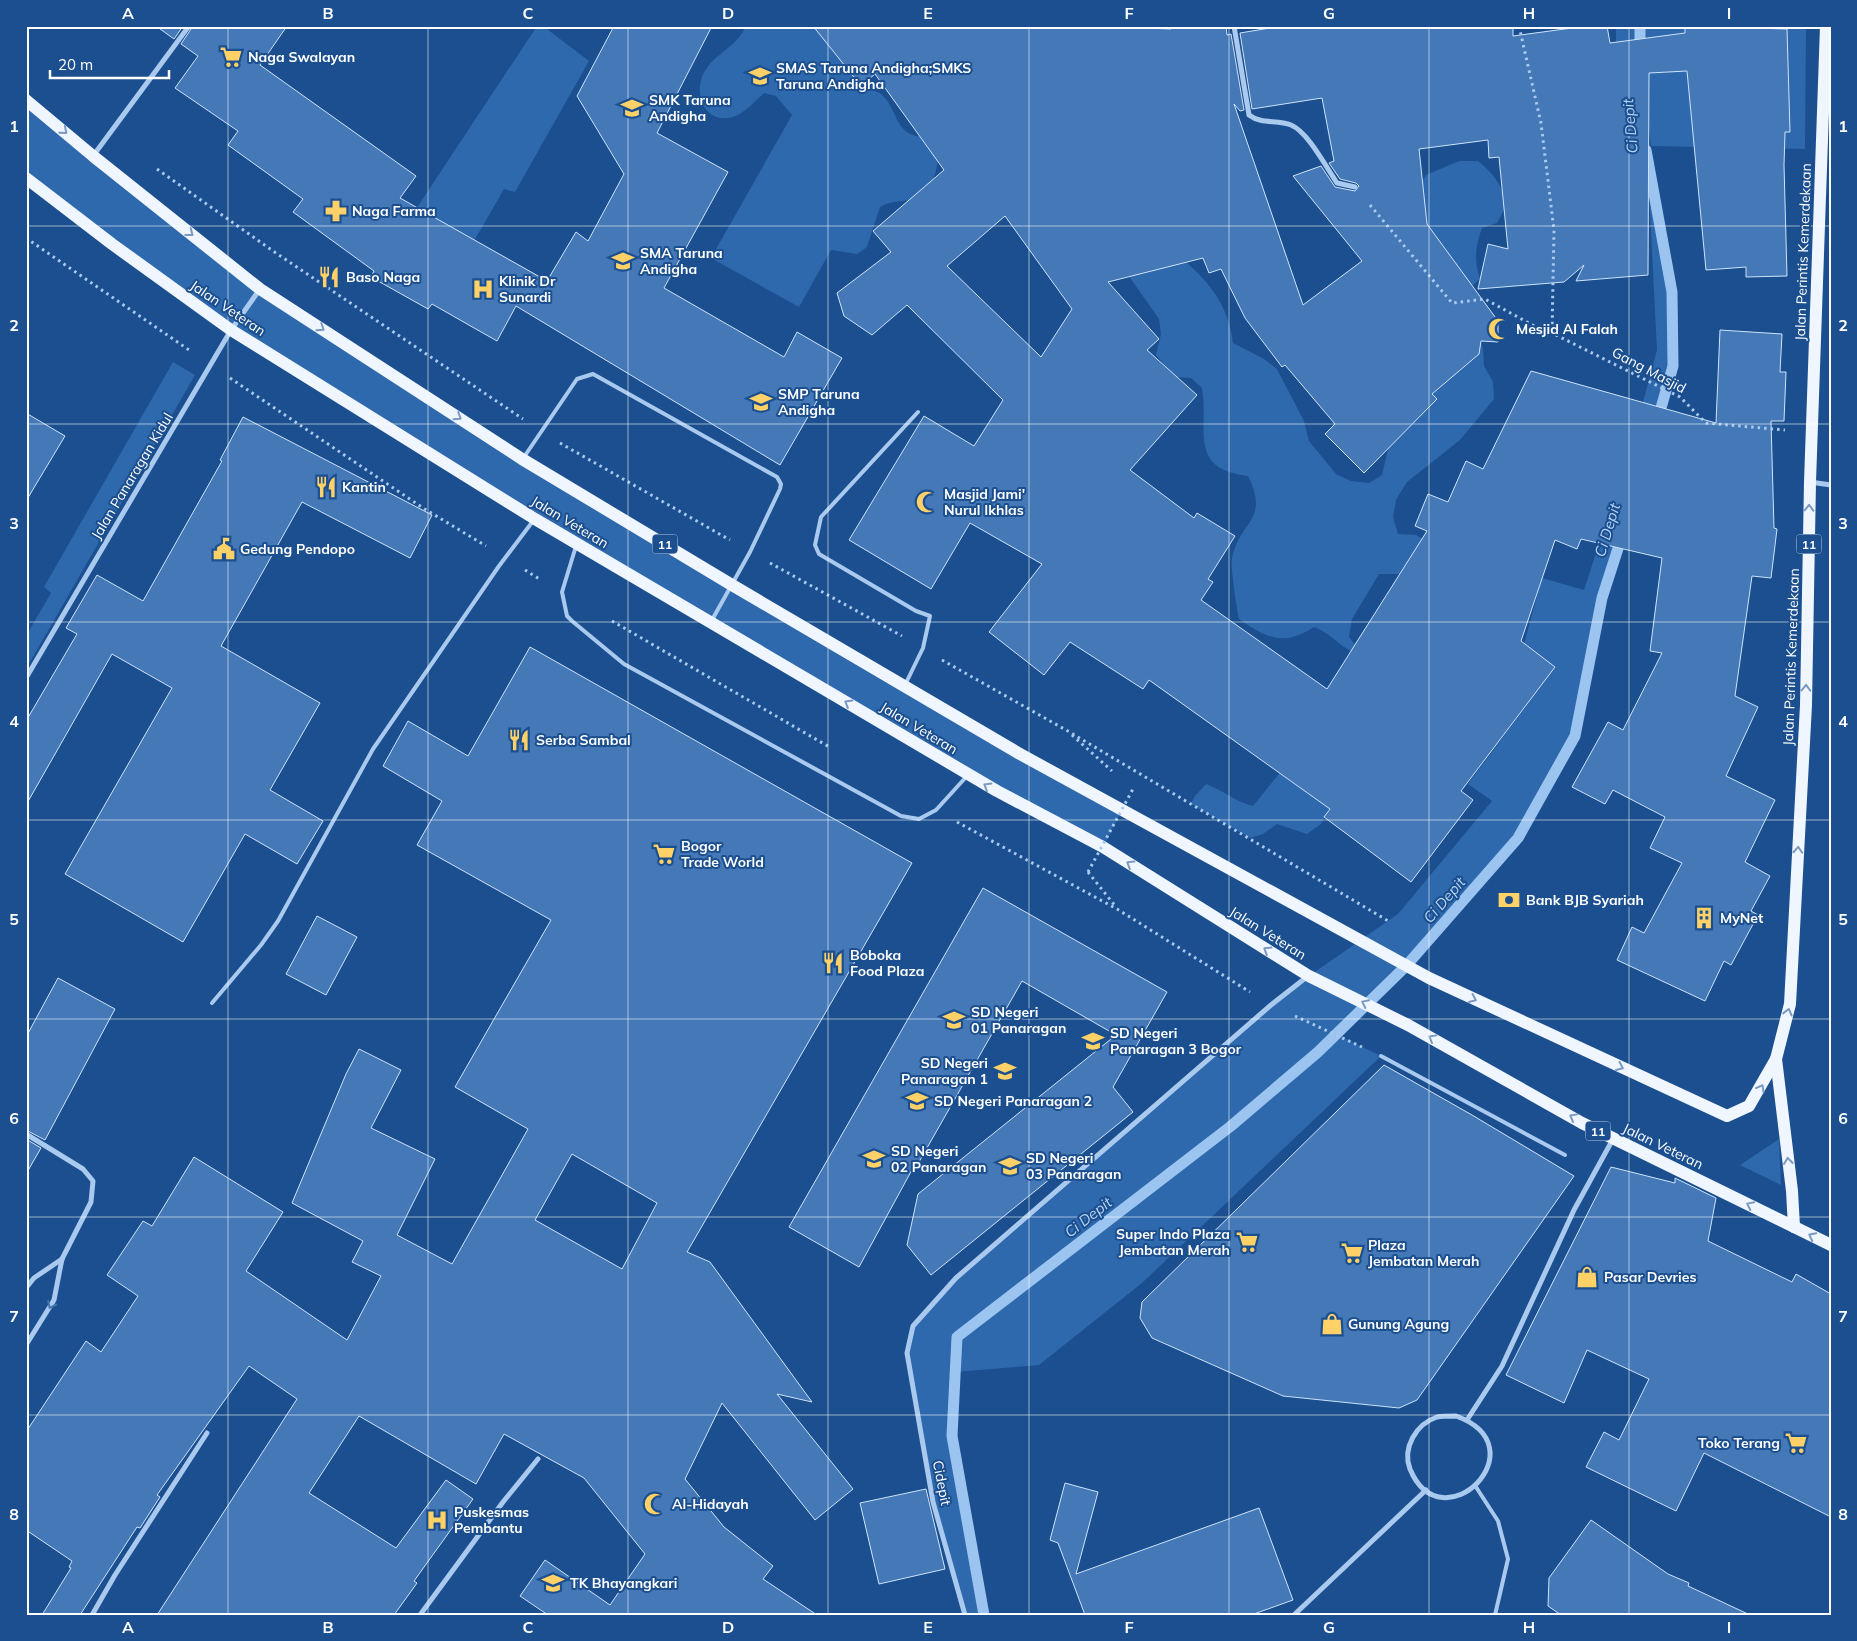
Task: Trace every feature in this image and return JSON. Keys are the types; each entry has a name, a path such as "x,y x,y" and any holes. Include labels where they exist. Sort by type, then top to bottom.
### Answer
{"main road":[{"name":"Jalan Perintis Kemerdekaan","path":"1794,1226 1792,1191 1776,1060 1790,1004 1806,705 1811,431 1826,26"},
{"name":"Jalan Veteran","path":"26,100 260,289 522,459 904,687 1038,763 1429,978 1727,1116 1749,1106 1776,1060"},
{"name":"Jalan Veteran","path":"26,178 112,244 230,330 577,544 968,774 1103,847 1309,976 1408,1025 1613,1138 1831,1245"}],"street":[{"path":"93,156 189,26"},
{"path":"1234,26 1249,115 1260,121 1286,123 1294,127 1310,143 1337,183 1355,187"},
{"name":"Jalan Panaragan Kidul","path":"26,678 230,330 260,289"},
{"path":"1810,482 1831,485"},
{"path":"1271,1005 1309,976"},
{"name":"Cidepit","path":"965,1615 933,1502 907,1353 913,1326 956,1278 1271,1005"},
{"path":"26,1134 83,1169 92,1181 91,1202 62,1259 54,1300 26,1345"},
{"path":"1468,1420 1502,1366 1574,1210 1613,1138"},
{"path":"26,1288 34,1278 62,1259"},
{"path":"1456,1416 1468,1420 1481,1431 1488,1444 1488,1470 1476,1487 1458,1496 1442,1498 1426,1490 1416,1480 1409,1467 1408,1449 1413,1435 1424,1423 1438,1417 1456,1416"},
{"path":"92,1615 115,1575 207,1434"},
{"path":"420,1615 503,1502 538,1459"},
{"path":"1295,1614 1426,1490"}],"lane":[{"path":"522,459 577,379 593,374 777,477 781,484 780,489 750,552 711,622"},
{"path":"904,687 923,648 930,616 916,611 819,554 815,545 821,517 918,412"},
{"path":"212,1003 261,945 278,921 374,749 505,558 535,519"},
{"path":"577,544 562,592 567,616 624,664 901,816 919,819 936,810 968,774"},
{"path":"1381,1056 1566,1154"},
{"path":"1476,1487 1498,1521 1508,1559 1495,1615"}],"path":[{"path":"1518,26 1541,123 1554,230 1552,333"},
{"path":"156,168 273,251 542,432 626,482 1066,730 1372,912"},
{"name":"Gang Masjid","path":"1355,187 1452,303 1485,298 1536,327 1552,333 1680,397 1706,423 1811,431"},
{"path":"26,238 423,508 562,592"},
{"path":"605,617 834,750"},
{"path":"1066,730 1118,776"},
{"path":"1117,909 1088,872 1133,789 1125,783"},
{"path":"936,810 1117,909 1271,1005"},
{"path":"1287,1012 1355,1043"}],"shaded area":[{"path":"537,26 543,26 589,61 515,192 504,189 463,260 391,247"},
{"path":"746,26 814,26 847,64 859,84 882,95 902,127 913,135 922,137 938,159 932,182 925,191 910,199 880,207 867,247 857,254 831,250 799,307 711,258 792,115 776,96 764,93 746,110 733,117 716,117 705,108 700,94 700,85 706,69 742,34"},
{"path":"1616,26 1806,26 1805,149 1651,146 1639,33 1644,137 1672,292 1673,366 1654,437 1599,613 1575,736 1518,838 1406,966 1336,1034 1381,1056 1142,1283 1039,1365 955,1372 952,1436 984,1615 965,1615 933,1502 907,1353 913,1326 956,1278 1271,1005 1398,914 1492,801 1468,784 1555,667 1524,644 1542,578 1584,590 1632,443 1657,350 1649,193 1635,147 1616,54"},
{"path":"26,99 260,289 522,459 905,687 1124,806 1103,847 897,732 231,330 26,178"},
{"path":"1459,161 1478,161 1483,165 1501,188 1505,202 1497,223 1482,228 1476,253 1480,279 1473,285 1468,300 1483,349 1484,366 1493,382 1494,399 1460,440 1407,482 1396,500 1393,517 1398,534 1416,535 1432,545 1400,574 1379,574 1352,619 1349,637 1360,651 1333,801 1321,824 1307,834 1277,824 1263,834 1250,838 1191,804 1195,796 1206,784 1253,806 1282,770 1351,651 1314,627 1293,637 1275,638 1258,631 1239,619 1232,558 1241,535 1255,512 1254,491 1248,476 1229,472 1216,465 1208,456 1205,445 1202,388 1191,378 1175,377 1156,355 1161,334 1159,319 1126,272 1175,252 1214,292 1226,315 1233,343 1264,359 1277,369 1304,421 1309,441 1336,474 1351,481 1369,483 1382,475 1389,445 1402,435 1404,428 1428,404 1435,391 1428,234 1417,189 1426,175"},
{"path":"173,362 195,375 26,669 26,636 51,593 44,587"},
{"path":"1779,1139 1781,1185 1740,1165"}],"building":[{"path":"156,26 183,26 174,39"},
{"path":"193,26 287,26 260,65 416,176 400,198 547,281 576,232 588,241 624,174 577,96 614,26 712,26 657,133 728,172 664,288 784,357 797,332 842,358 780,465 516,306 497,341 432,304 428,309 371,277 374,271 293,212 303,199 228,145 238,131 175,88 198,56 181,44"},
{"path":"813,26 1088,26 1171,29 1171,26 1226,26 1227,35 1231,34 1244,110 1240,111 1234,104 1303,305 1362,261 1293,176 1321,166 1335,187 1355,191 1359,186 1356,183 1340,179 1329,163 1334,161 1322,98 1252,109 1240,33 1282,26 1513,26 1513,36 1587,26 1607,26 1610,43 1685,33 1685,26 1787,29 1790,132 1785,132 1784,165 1787,276 1746,277 1746,267 1706,270 1687,71 1649,73 1648,275 1576,281 1584,265 1564,282 1478,289 1488,244 1508,249 1499,157 1489,158 1488,140 1419,149 1427,224 1498,321 1498,342 1481,341 1479,354 1432,394 1437,399 1364,473 1325,434 1335,424 1285,365 1282,367 1245,318 1221,269 1209,273 1203,258 1108,282 1159,339 1147,350 1197,395 1130,470 1194,518 1197,513 1235,536 1208,579 1213,582 1201,600 1327,689 1427,531 1415,526 1428,494 1448,502 1466,461 1483,469 1531,371 1716,423 1720,330 1782,334 1780,372 1786,372 1784,421 1771,421 1774,528 1777,529 1771,578 1752,576 1735,696 1758,707 1726,776 1775,800 1745,862 1770,876 1751,911 1758,915 1731,965 1724,961 1705,1001 1617,960 1632,927 1644,933 1682,863 1650,848 1665,817 1613,790 1605,804 1572,787 1608,722 1623,730 1662,653 1650,651 1662,558 1581,539 1577,549 1555,540 1521,641 1555,667 1461,791 1473,800 1411,882 1324,817 1330,809 1149,680 1143,689 1070,642 1044,675 989,632 1042,564 970,523 931,589 849,540 924,416 974,446 1003,400 907,305 872,335 844,316 837,293 891,252 873,231 944,170 875,74 861,86","holes":["1005,216 1072,309 1041,357 947,266"]},
{"path":"26,413 65,436 26,501"},
{"path":"243,417 432,515 410,558 302,502 221,646 320,703 270,790 323,821 297,864 245,834 183,942 65,874 172,688 112,654 26,805 26,721 77,634 66,628 97,575 143,601 222,461 220,460"},
{"path":"530,647 912,863 687,1252 710,1262 812,1402 777,1394 853,1489 815,1520 722,1403 685,1479 724,1527 773,1566 763,1579 817,1615 548,1615 520,1596 545,1560 610,1605 645,1554 584,1478 504,1434 476,1484 359,1416 309,1493 396,1548 446,1480 473,1499 414,1581 417,1583 394,1615 157,1615 297,1399 249,1366 157,1495 160,1497 140,1528 137,1527 80,1615 42,1615 71,1568 69,1567 72,1561 26,1530 26,1432 86,1341 101,1352 138,1296 107,1275 143,1221 152,1226 194,1157 283,1212 246,1271 347,1340 381,1276 352,1262 363,1241 292,1203 346,1074 359,1049 401,1070 371,1128 435,1159 397,1235 452,1264 528,1129 455,1087 551,920 417,845 442,801 383,766 408,721 468,756","holes":["572,1154 657,1203 622,1269 535,1220"]},
{"path":"983,888 1167,992 1113,1087 1133,1112 931,1275 907,1245 918,1194 1116,1035 1022,981 915,1169 913,1168 859,1267 789,1227"},
{"path":"317,916 357,937 326,995 286,974"},
{"path":"58,978 115,1009 45,1140 26,1130 26,1037"},
{"name":"Plaza Jembatan Merah","path":"1384,1065 1574,1176 1417,1400 1399,1408 1283,1396 1152,1338 1140,1318 1142,1302"},
{"path":"26,1139 41,1148 26,1174"},
{"path":"1611,1167 1675,1183 1675,1178 1716,1198 1708,1241 1792,1282 1796,1274 1831,1294 1831,1517 1704,1453 1676,1511 1586,1467 1604,1432 1619,1440 1649,1379 1587,1350 1564,1403 1506,1375"},
{"path":"1065,1483 1098,1492 1076,1574 1259,1508 1293,1600 1251,1615 1085,1615 1058,1543 1050,1540"},
{"path":"926,1489 945,1569 879,1584 860,1503"},
{"path":"1591,1520 1668,1574 1689,1583 1688,1586 1750,1615 1561,1615 1548,1606 1549,1578"}],"waterway":[{"name":"Ci Depit","path":"1640,26 1640,54"},
{"name":"Ci Depit","path":"1646,150 1672,292 1673,366 1657,422"},
{"name":"Ci Depit","path":"984,1615 952,1436 957,1337 1231,1126 1318,1052 1406,966 1518,838 1575,736 1602,598 1623,533"}],"place":[{"name":"Naga Swalayan","path":"231,57"},
{"name":"SMAS Taruna Andigha;SMKS Taruna Andigha","path":"760,76"},
{"name":"SMK Taruna Andigha","path":"632,108"},
{"name":"Naga Farma","path":"336,211"},
{"name":"SMA Taruna Andigha","path":"623,261"},
{"name":"Baso Naga","path":"329,277"},
{"name":"Klinik Dr Sunardi","path":"483,289"},
{"name":"Mesjid Al Falah","path":"1499,329"},
{"name":"SMP Taruna Andigha","path":"761,402"},
{"name":"Kantin","path":"326,487"},
{"name":"Masjid Jami' Nurul Ikhlas","path":"927,502"},
{"name":"Gedung Pendopo","path":"224,549"},
{"name":"Serba Sambal","path":"519,740"},
{"name":"Bogor Trade World","path":"664,854"},
{"name":"Bank BJB Syariah","path":"1509,900"},
{"name":"MyNet","path":"1704,918"},
{"name":"Boboka Food Plaza","path":"833,963"},
{"name":"SD Negeri 01 Panaragan","path":"954,1020"},
{"name":"SD Negeri Panaragan 3 Bogor","path":"1093,1041"},
{"name":"SD Negeri Panaragan 1","path":"1005,1071"},
{"name":"SD Negeri Panaragan 2","path":"917,1101"},
{"name":"SD Negeri 02 Panaragan","path":"874,1159"},
{"name":"SD Negeri 03 Panaragan","path":"1010,1166"},
{"name":"Super Indo Plaza Jembatan Merah","path":"1247,1242"},
{"name":"Plaza Jembatan Merah","path":"1352,1253"},
{"name":"Pasar Devries","path":"1587,1277"},
{"name":"Gunung Agung","path":"1332,1324"},
{"name":"Toko Terang","path":"1796,1443"},
{"name":"Al-Hidayah","path":"655,1504"},
{"name":"Puskesmas Pembantu","path":"437,1520"},
{"name":"TK Bhayangkari","path":"553,1583"}]}
